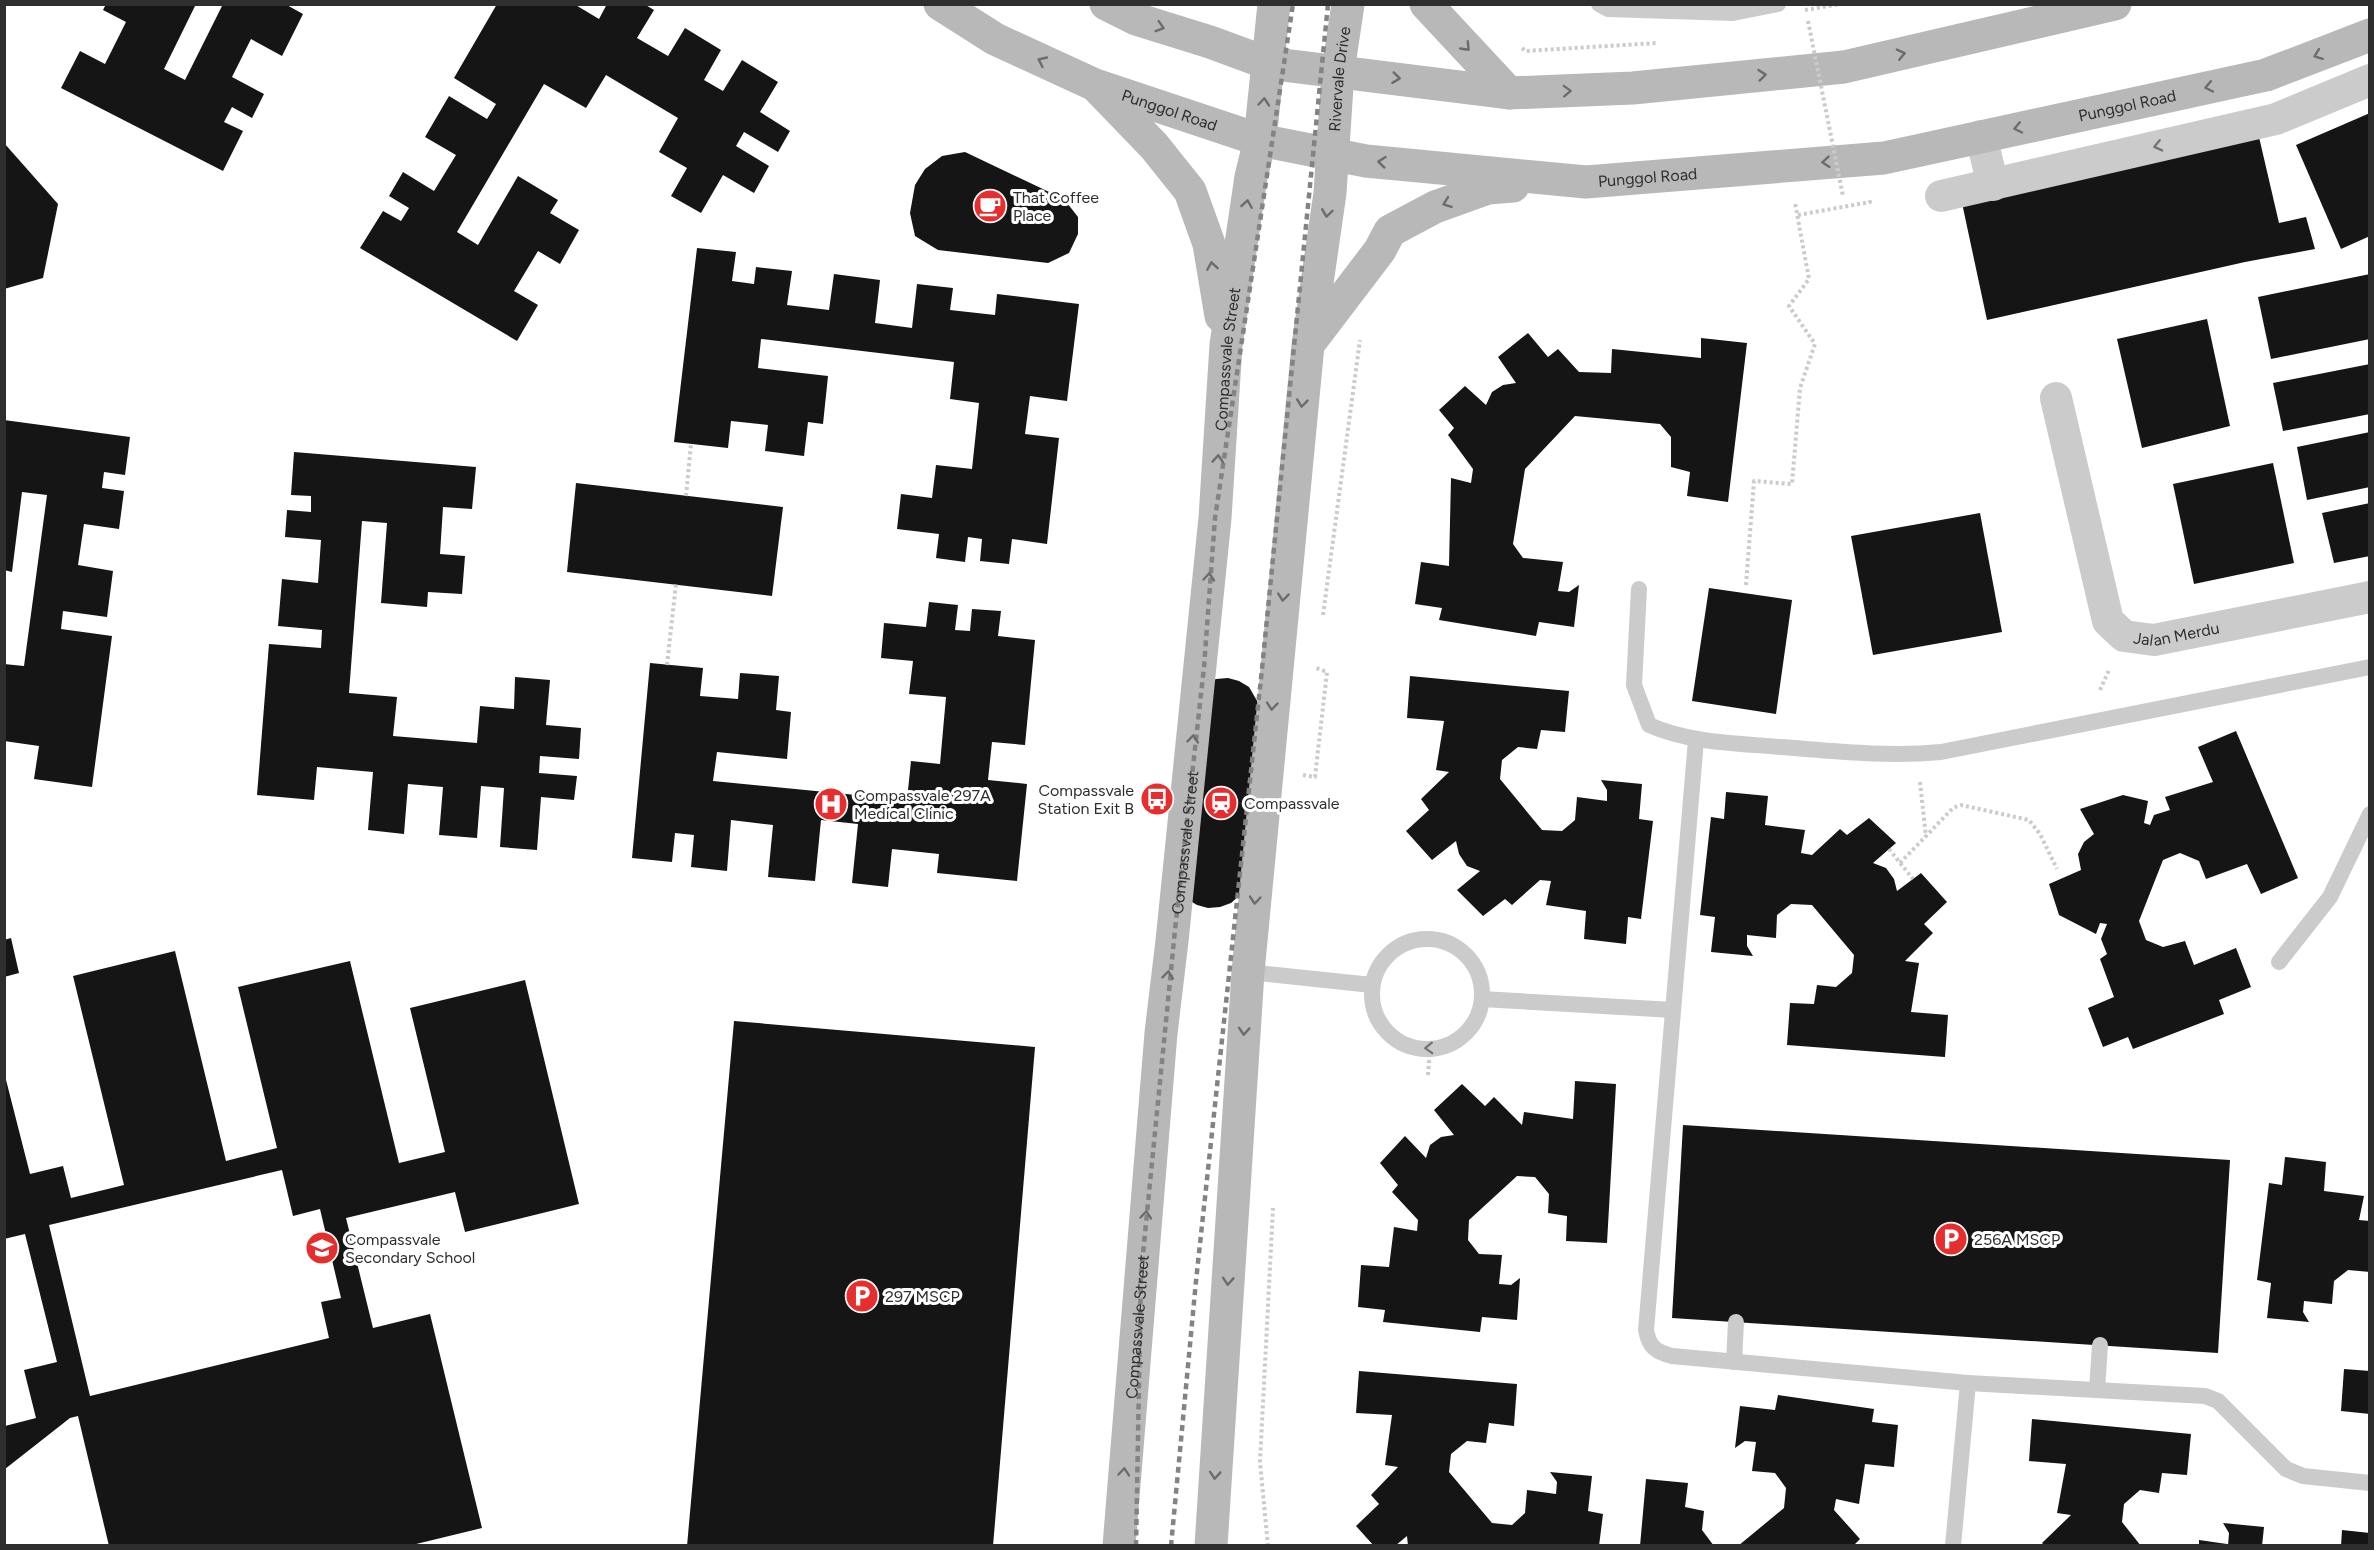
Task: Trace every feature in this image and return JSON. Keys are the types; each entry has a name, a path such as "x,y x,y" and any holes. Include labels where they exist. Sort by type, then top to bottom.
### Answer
{"main road":[{"name":"Punggol Road","path":"940,4 995,39 1095,85 1260,140 1366,161 1586,182 1884,158 2266,75 2370,35"},
{"path":"1106,4 1136,19 1267,63 1509,93 1633,88 1844,67 2115,4"},
{"path":"1260,140 1274,4"},
{"name":"Rivervale Drive","path":"1332,155 1338,70 1348,4"},
{"path":"1426,4 1509,93"},
{"path":"1095,85 1154,146 1190,191 1209,244 1226,345"},
{"name":"Compassvale Street","path":"1117,1540 1161,1033 1209,589 1226,345 1251,177 1260,140"},
{"path":"1215,1537 1248,972 1308,345 1330,193 1332,155"},
{"path":"1308,345 1380,250 1390,231 1435,207 1488,188 1586,182"}],"street":[{"path":"2266,75 2276,119"},
{"path":"1941,196 2276,119 2370,80"},
{"path":"1981,136 1993,185"},
{"name":"Jalan Merdu","path":"2056,398 2108,621 2124,636 2154,640 2370,597"}],"lane":[{"path":"1599,4 1608,9 1734,13 1778,4"},
{"path":"1639,589 1634,685 1642,711 1649,725 1667,733 1696,740 1874,754 1941,753 2370,667"},
{"path":"1696,740 1646,1330 1648,1341 1653,1348 1660,1353 1672,1356 1968,1383 2205,1396 2218,1401 2286,1469 2303,1476 2370,1483"},
{"path":"2279,962 2330,897 2370,814"},
{"path":"1434,938 1454,945 1470,959 1480,977 1482,999 1477,1018 1465,1034 1449,1045 1430,1050 1410,1047 1393,1038 1380,1023 1372,1005 1372,985 1380,965 1394,949 1413,940 1434,938"},
{"path":"1248,972 1372,985"},
{"path":"1482,999 1673,1010"},
{"path":"1734,1362 1736,1322"},
{"path":"2097,1390 2100,1345"},
{"path":"1953,1545 1968,1383"}],"path":[{"path":"1808,21 1843,196"},
{"path":"1517,43 1525,51 1667,42"},
{"path":"1746,585 1754,481 1792,484 1800,388 1815,344 1789,306 1809,279 1794,199"},
{"path":"1322,621 1362,328"},
{"path":"687,496 692,444"},
{"path":"667,665 676,584"},
{"path":"2087,723 2124,636"},
{"path":"1308,667 1316,668 1317,656"},
{"path":"1916,754 1927,837"},
{"path":"1900,863 1953,808 1961,805 2029,820 2040,834 2057,869"},
{"path":"1889,849 1913,879"},
{"path":"1428,1075 1430,1050"},
{"path":"1268,1545 1260,1462 1274,1204"}],"building":[{"path":"106,4 196,4 164,69 185,80 223,4 285,4 303,14 282,56 251,39 232,77 264,94 252,118 232,107 224,122 243,131 223,171 61,88 80,51 105,64 126,22 103,10"},
{"path":"497,4 574,4 599,19 607,4 644,4 654,10 637,38 668,56 685,28 721,50 704,80 723,91 742,60 778,82 760,112 790,131 778,152 744,132 736,146 769,166 754,193 723,175 701,213 671,196 687,168 659,152 678,118 606,75 586,108 544,84 457,232 478,245 518,176 558,200 550,213 579,230 560,264 538,251 514,291 538,305 517,341 360,248 383,211 401,221 409,208 389,196 403,172 434,191 456,155 425,137 449,96 487,119 496,104 454,78"},
{"path":"2370,113 2370,236 2341,249 2296,145"},
{"path":"2259,137 2279,223 2306,217 2315,249 2245,262 1987,320 1962,203"},
{"path":"4,143 58,204 43,278 4,289"},
{"name":"That Coffee Place","path":"965,152 1064,199 1078,217 1078,234 1069,253 1048,263 938,250 915,236 910,213 915,185 925,169 942,156"},
{"path":"697,248 736,252 732,281 754,284 756,267 792,271 787,305 829,310 834,274 880,280 875,323 912,328 917,284 953,288 950,310 995,315 997,294 1079,304 1067,401 1030,396 1025,434 1059,438 1047,544 1012,539 1009,564 980,561 982,539 968,537 965,562 936,558 939,534 897,529 901,494 932,498 936,465 972,469 979,403 950,399 954,362 761,339 758,368 828,376 823,424 808,422 804,456 765,451 768,425 731,421 728,448 674,442"},
{"path":"2370,274 2370,339 2271,359 2258,297"},
{"path":"2207,319 2230,426 2142,448 2117,339"},
{"path":"1528,333 1548,357 1558,349 1579,372 1611,373 1612,349 1701,358 1701,338 1747,343 1728,502 1687,496 1690,472 1671,467 1671,437 1660,424 1575,416 1525,469 1513,544 1523,558 1563,562 1558,591 1569,592 1579,585 1574,627 1539,622 1536,636 1439,620 1442,608 1415,604 1421,562 1449,566 1451,478 1471,483 1473,469 1448,435 1454,428 1439,410 1465,386 1486,405 1492,392 1503,385 1516,383 1498,357"},
{"path":"2370,364 2370,414 2283,431 2273,383"},
{"path":"4,420 130,437 125,475 104,472 102,488 124,491 119,529 84,524 78,565 113,571 107,617 63,611 61,629 112,636 92,787 34,779 39,746 4,741 4,664 24,666 47,495 22,492 12,572 4,570"},
{"path":"2370,432 2370,487 2307,500 2297,447"},
{"path":"294,452 476,467 472,509 443,507 440,554 465,556 462,594 428,592 427,607 381,603 387,523 362,521 349,693 397,697 393,736 477,743 480,706 514,709 515,677 550,680 546,725 581,728 579,759 540,756 539,773 577,776 574,800 541,797 537,850 500,847 504,788 481,786 477,838 439,835 443,787 408,784 404,834 368,830 373,772 317,767 314,800 257,795 269,644 321,648 322,630 278,626 282,579 318,583 321,540 285,537 287,510 311,512 311,496 291,495"},
{"path":"2273,463 2294,563 2194,584 2173,484"},
{"path":"576,483 783,507 772,596 567,572"},
{"path":"2370,503 2370,556 2334,563 2322,513"},
{"path":"1980,513 2002,632 1873,655 1851,536"},
{"path":"1709,588 1792,600 1776,714 1692,701"},
{"path":"929,602 958,605 955,630 970,631 972,609 1001,611 998,636 1035,640 1025,745 992,742 988,780 1027,784 1017,881 937,873 939,854 892,849 888,887 852,883 858,824 821,820 815,881 768,877 773,825 731,820 727,871 691,867 694,835 675,833 672,862 632,858 650,663 703,668 700,696 738,699 740,673 779,676 776,710 791,712 787,759 717,752 713,781 907,800 911,761 940,764 946,697 909,694 913,661 881,658 884,623 926,627"},
{"path":"1410,676 1569,691 1565,732 1541,730 1537,749 1518,747 1502,760 1500,779 1542,830 1562,831 1575,820 1577,797 1607,801 1607,790 1601,780 1642,784 1639,819 1653,821 1641,919 1628,917 1626,944 1584,939 1586,911 1546,905 1551,881 1540,880 1512,905 1505,899 1483,916 1457,890 1480,871 1467,866 1459,854 1456,841 1432,860 1406,831 1429,810 1421,799 1449,772 1436,770 1444,721 1407,718"},
{"name":"Compassvale","path":"1228,678 1249,687 1260,706 1240,895 1231,903 1208,908 1187,899 1206,684 1216,679"},
{"path":"2236,731 2298,878 2261,894 2247,864 2206,879 2199,861 2180,853 2163,860 2139,921 2146,940 2163,947 2185,941 2194,965 2236,948 2251,987 2219,1000 2224,1014 2133,1049 2128,1037 2103,1047 2088,1008 2114,997 2100,959 2107,954 2101,939 2107,924 2100,923 2096,934 2059,915 2049,884 2081,870 2078,854 2084,842 2094,834 2080,809 2123,795 2148,801 2144,823 2150,825 2154,815 2170,810 2165,797 2213,782 2198,747"},
{"path":"1726,792 1768,796 1765,825 1805,830 1801,853 1812,855 1840,829 1847,835 1869,818 1896,843 1873,863 1886,868 1894,879 1897,891 1921,873 1947,902 1924,924 1933,933 1905,961 1919,963 1911,1012 1948,1015 1945,1057 1787,1045 1790,1003 1814,1004 1817,985 1836,987 1852,973 1854,955 1812,905 1791,904 1777,915 1776,938 1747,935 1747,946 1753,956 1711,952 1715,917 1700,915 1711,817 1724,819"},
{"path":"11,938 19,973 4,977 4,940"},
{"path":"175,951 226,1161 277,1148 238,987 350,961 399,1163 445,1152 410,1008 525,980 579,1204 465,1232 455,1192 346,1218 373,1328 430,1314 482,1528 408,1546 109,1546 78,1416 70,1418 5,1469 5,1426 36,1418 24,1370 57,1362 25,1234 4,1239 4,1072 30,1174 63,1166 71,1198 124,1185 73,976","holes":["282,1170 293,1216 320,1209 341,1298 321,1302 329,1338 90,1396 49,1225"]},
{"name":"297 MSCP","path":"734,1021 1035,1047 993,1546 687,1546"},
{"path":"1575,1081 1616,1084 1607,1243 1566,1241 1567,1216 1548,1213 1549,1194 1535,1177 1517,1176 1469,1220 1468,1240 1479,1254 1502,1255 1499,1284 1511,1285 1520,1278 1517,1320 1482,1317 1480,1332 1383,1322 1385,1310 1358,1307 1361,1265 1389,1267 1394,1227 1417,1231 1418,1220 1392,1192 1398,1185 1380,1163 1405,1136 1426,1158 1430,1145 1441,1137 1454,1135 1434,1110 1462,1084 1485,1106 1494,1097 1522,1125 1524,1112 1573,1119"},
{"name":"256A MSCP","path":"1683,1125 2230,1160 2218,1353 1672,1318"},
{"path":"2285,1157 2326,1162 2324,1191 2364,1196 2359,1220 2370,1221 2370,1272 2348,1270 2334,1281 2332,1304 2304,1301 2303,1312 2309,1322 2267,1318 2271,1283 2257,1280 2269,1183 2282,1185"},
{"path":"2344,1369 2370,1371 2370,1414 2341,1411"},
{"path":"1359,1371 1517,1384 1514,1426 1489,1423 1486,1443 1467,1441 1451,1454 1449,1472 1492,1523 1512,1525 1525,1513 1527,1490 1556,1494 1557,1482 1550,1472 1592,1476 1588,1511 1603,1514 1599,1546 1408,1546 1407,1536 1395,1546 1374,1546 1356,1526 1379,1504 1371,1495 1398,1467 1385,1465 1392,1415 1356,1413"},
{"path":"1778,1395 1874,1409 1872,1422 1898,1425 1894,1467 1865,1464 1859,1504 1836,1499 1834,1510 1860,1539 1853,1546 1738,1546 1784,1508 1786,1488 1775,1473 1752,1471 1756,1442 1745,1441 1735,1448 1740,1406 1775,1410"},
{"path":"2032,1419 2191,1434 2187,1475 2162,1473 2159,1493 2140,1490 2124,1504 2122,1522 2141,1546 2045,1546 2042,1543 2071,1515 2057,1513 2066,1464 2029,1461"},
{"path":"1646,1479 1688,1483 1685,1507 1704,1511 1702,1530 1714,1546 1640,1546"},
{"path":"2223,1523 2264,1527 2262,1546 2228,1546 2229,1533"},
{"path":"2342,1530 2370,1533 2370,1546 2341,1546"},
{"path":"2199,1540 2227,1544 2226,1546 2199,1546"}],"railway":[{"path":"1136,1546 1141,1274 1204,667 1215,518 1293,4"},
{"path":"1171,1546 1196,1281 1262,669 1328,4"}],"place":[{"name":"That Coffee Place","path":"990,206"},
{"name":"Compassvale Station Exit B","path":"1157,799"},
{"name":"Compassvale","path":"1221,803"},
{"name":"Compassvale 297A Medical Clinic","path":"831,804"},
{"name":"256A MSCP","path":"1951,1239"},
{"name":"Compassvale Secondary School","path":"322,1248"},
{"name":"297 MSCP","path":"862,1296"}]}
